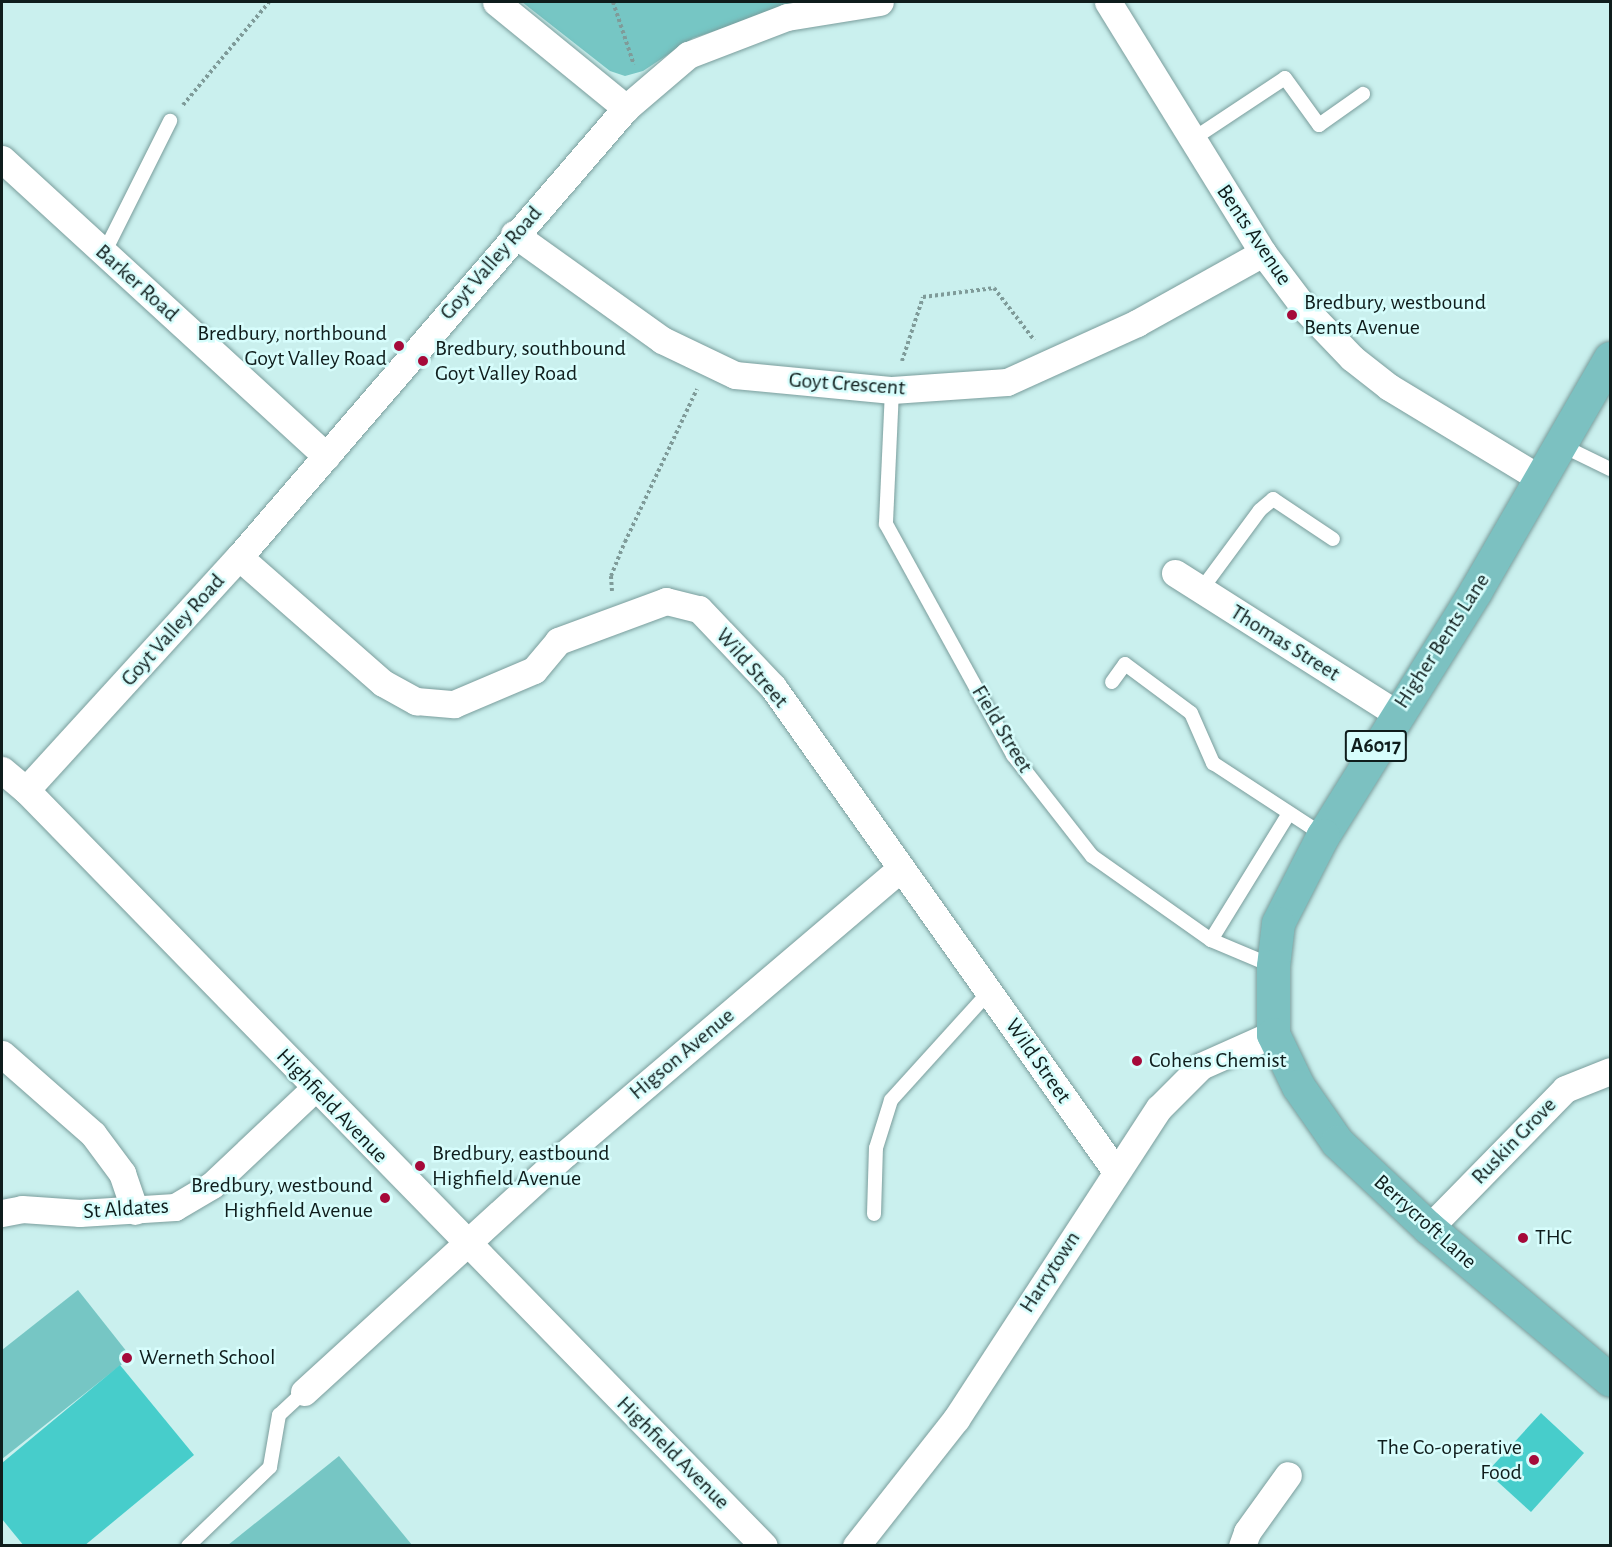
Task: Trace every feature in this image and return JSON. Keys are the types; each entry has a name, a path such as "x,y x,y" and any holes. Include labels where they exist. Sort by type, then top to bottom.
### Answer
{"main road":[{"name":"Higher Bents Lane","path":"1273,1034 1273,966 1278,923 1323,835 1541,479 1611,358"},
{"name":"Berrycroft Lane","path":"1273,1034 1298,1086 1337,1142 1429,1228 1611,1380"}],"street":[{"path":"496,2 634,101"},
{"name":"Goyt Valley Road","path":"14,792 239,557 514,234 634,101 688,55 788,17 880,2"},
{"name":"Bents Avenue","path":"1108,2 1263,252 1306,310 1352,358 1428,414 1541,479"},
{"name":"Barker Road","path":"2,159 326,456"},
{"name":"Goyt Crescent","path":"514,234 662,340 735,375 892,390 1007,382 1137,323 1263,252"},
{"name":"Wild Street","path":"239,557 383,683 416,701 454,704 534,670 558,641 666,601 699,609 773,687 1115,1170"},
{"name":"Thomas Street","path":"1174,573 1396,713"},
{"name":"Highfield Avenue","path":"2,770 14,792 315,1088 764,1545"},
{"name":"Higson Avenue","path":"304,1392 565,1154 901,868"},
{"name":"Harrytown","path":"856,1545 956,1419 1115,1170 1159,1108 1201,1066 1273,1034"},
{"path":"2,1054 93,1134 122,1173 135,1211"},
{"name":"Ruskin Grove","path":"1429,1228 1565,1089 1611,1071"},
{"name":"St Aldates","path":"2,1213 22,1209 80,1213 175,1207 212,1185 315,1088"},
{"path":"1242,1545 1247,1532 1288,1475"}],"lane":[{"path":"1193,139 1285,78 1319,125 1363,94"},
{"path":"104,253 170,121"},
{"name":"Field Street","path":"892,390 886,524 1013,755 1092,856 1211,940 1273,966"},
{"path":"1561,445 1611,469"},
{"path":"1201,590 1260,510 1273,500 1334,539"},
{"path":"1112,682 1125,664 1191,713 1213,763 1288,815 1323,835"},
{"path":"1211,940 1288,815"},
{"path":"874,1214 876,1148 891,1100 989,992"},
{"path":"188,1545 270,1467 279,1415 304,1392"}],"path":[{"path":"170,121 269,2"},
{"path":"613,2 634,101"},
{"path":"892,390 923,297 994,288 1052,362"},
{"path":"613,619 611,576 709,363"}],"shaded area":[{"path":"522,2 804,2 693,38 643,71 625,76 610,71"},
{"path":"78,1290 131,1357 2,1459 2,1350"},
{"path":"339,1456 412,1545 228,1545"}],"building":[{"path":"120,1365 194,1455 84,1546 24,1546 2,1519 2,1463"},
{"path":"1541,1413 1584,1453 1531,1512 1487,1472"}],"place":[{"name":"Bredbury, westbound Bents Avenue","path":"1292,315"},
{"name":"Bredbury, northbound Goyt Valley Road","path":"399,346"},
{"name":"Bredbury, southbound Goyt Valley Road","path":"423,361"},
{"name":"Cohens Chemist","path":"1137,1061"},
{"name":"Bredbury, eastbound Highfield Avenue","path":"420,1166"},
{"name":"Bredbury, westbound Highfield Avenue","path":"385,1198"},
{"name":"THC","path":"1523,1238"},
{"name":"Werneth School","path":"127,1358"},
{"name":"The Co-operative Food","path":"1534,1460"}]}
